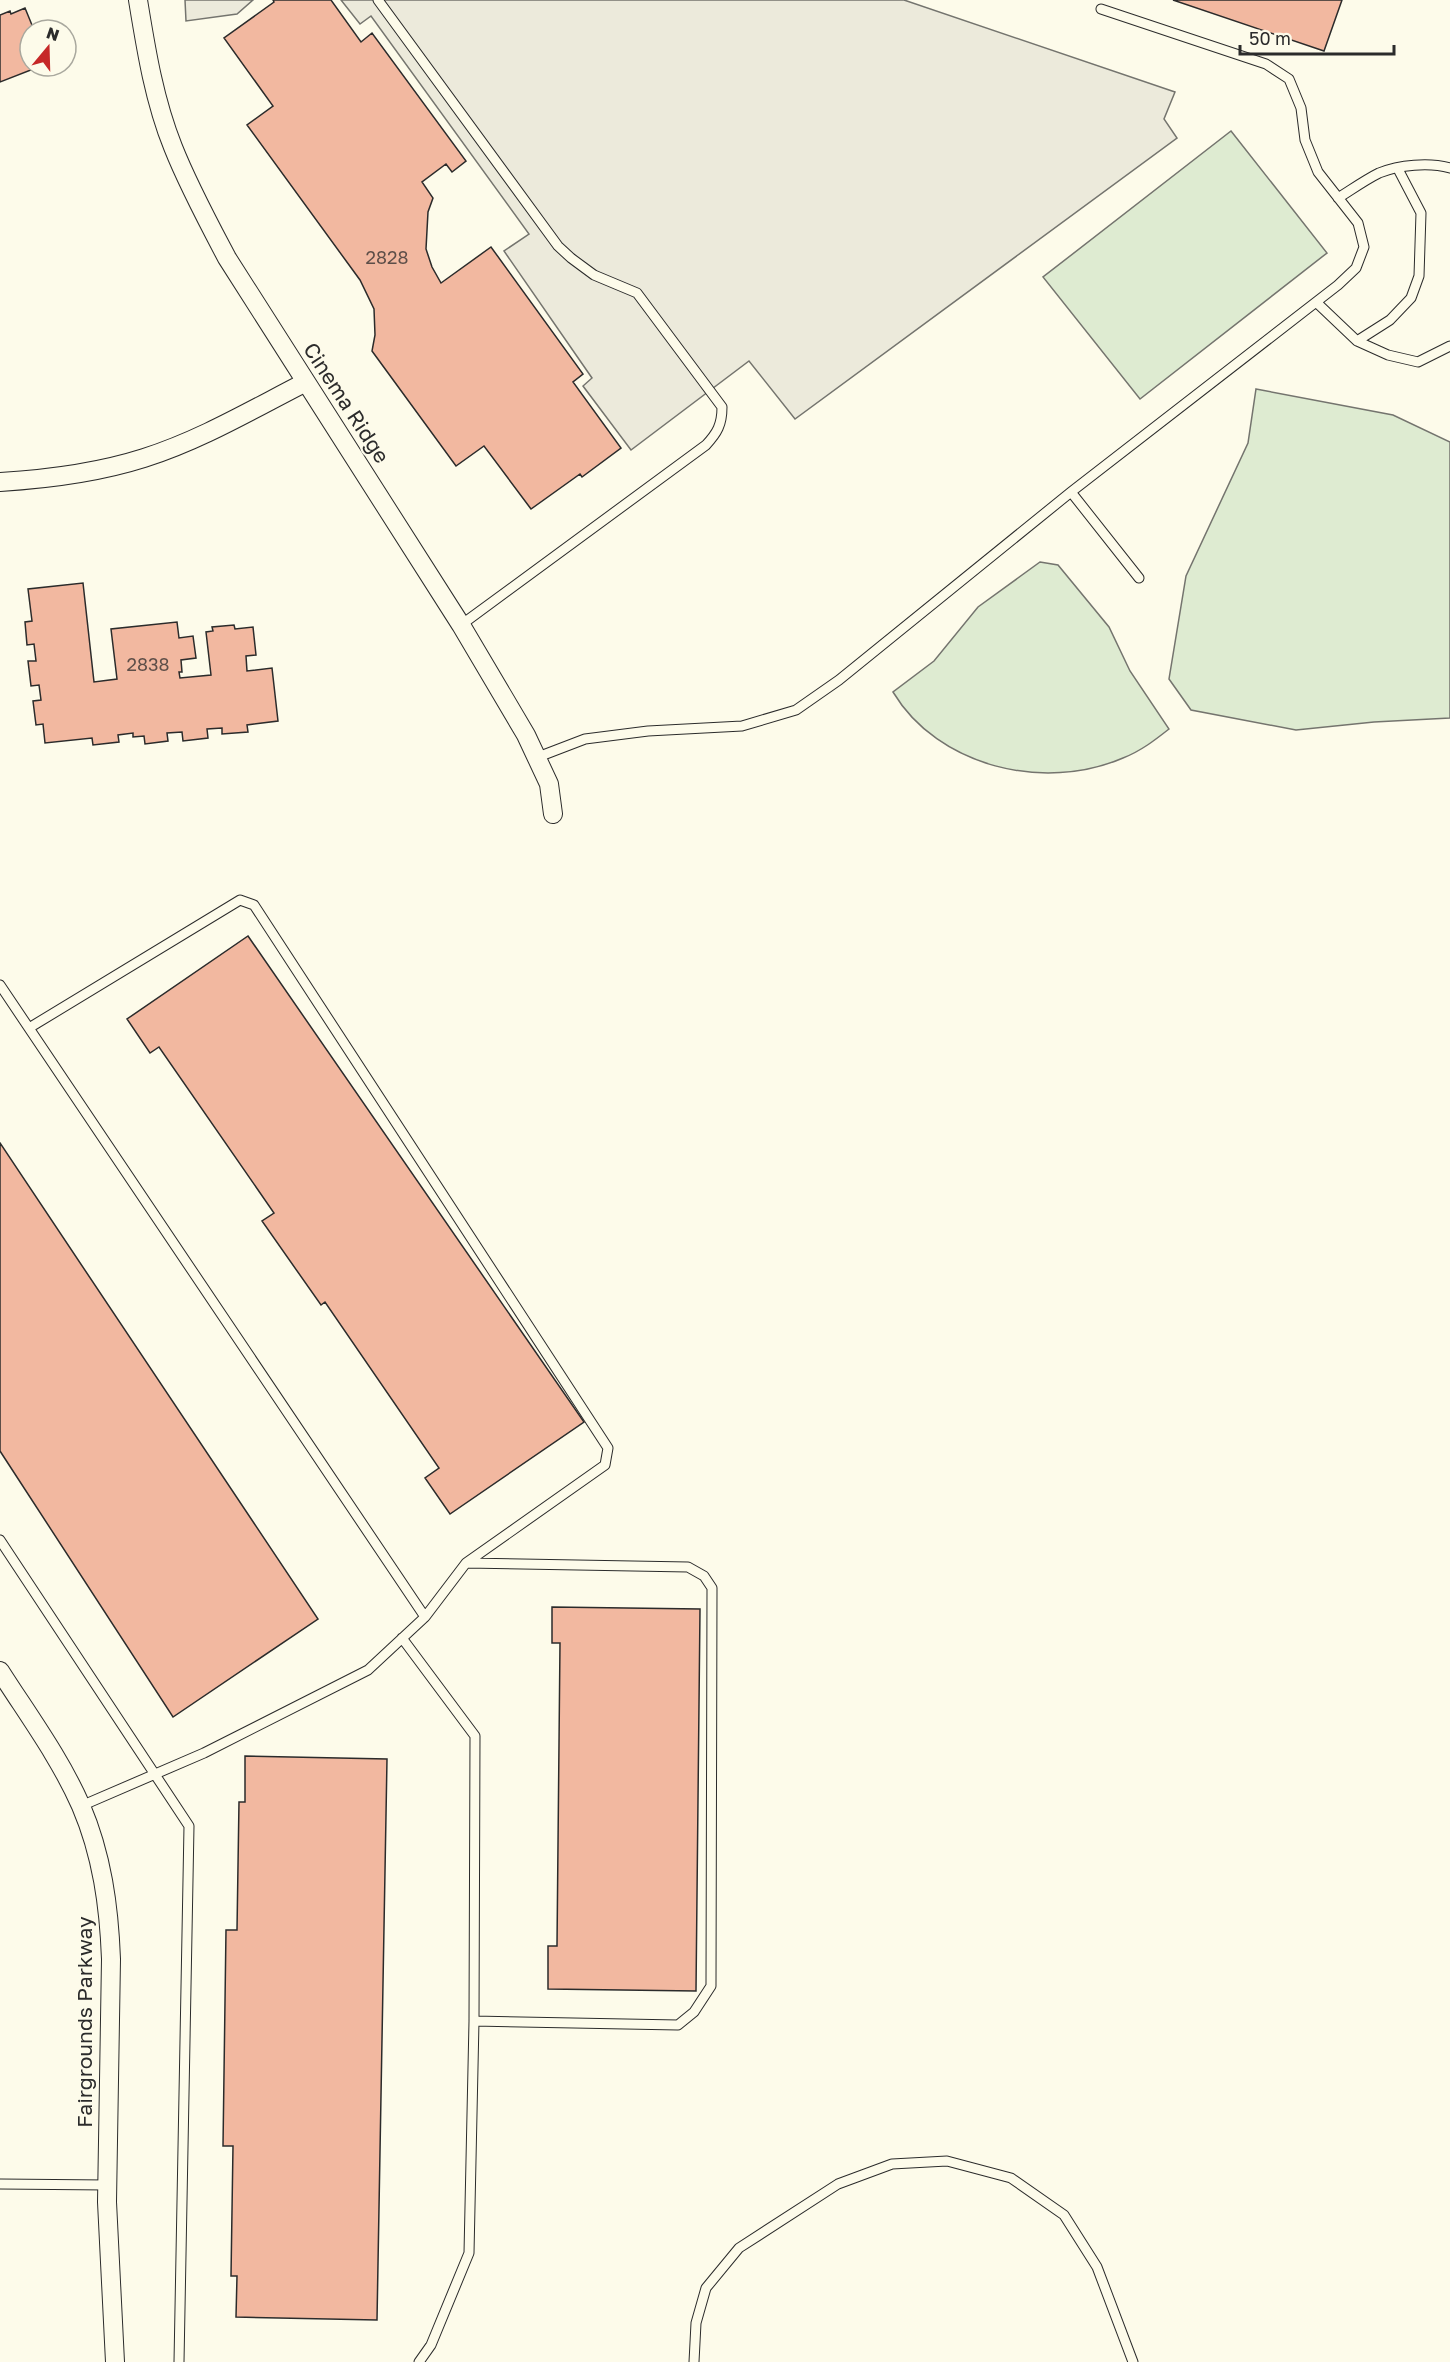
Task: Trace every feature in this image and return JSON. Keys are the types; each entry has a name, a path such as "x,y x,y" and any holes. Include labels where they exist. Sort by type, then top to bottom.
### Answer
{"street":[{"name":"Cinema Ridge","path":"138,0 156,95 172,146 201,208 227,258 460,625 538,757 549,784 553,814"},
{"path":"0,482 49,478 106,468 145,458 186,442 306,382"},
{"name":"Fairgrounds Parkway","path":"0,1671 64,1771 81,1806 99,1862 110,1920 107,2185 115,2362"}],"lane":[{"path":"378,0 558,246 594,275 637,293 722,407 722,422 706,446 460,625"},
{"path":"538,757 585,739 648,731 741,726 796,710 839,680 1071,492 1316,302 1356,268 1364,247 1358,224 1318,172 1305,140 1301,108 1289,79 1266,64 1101,9"},
{"path":"1338,198 1380,173 1411,166 1441,165 1450,168"},
{"path":"1357,341 1390,321 1412,298 1419,276 1421,213 1398,169"},
{"path":"1316,302 1357,341 1388,355 1418,362 1450,346"},
{"path":"1071,492 1140,578"},
{"path":"29,1028 240,900 254,905 608,1449 605,1465 466,1563 425,1617 368,1670 204,1752 81,1806"},
{"path":"0,985 425,1617"},
{"path":"0,1540 189,1826 179,2362"},
{"path":"466,1563 688,1567 704,1576 712,1588 711,1986 694,2012 678,2025 474,2021"},
{"path":"402,1638 475,1736 474,2021 469,2253 431,2345 419,2362"},
{"path":"694,2362 696,2323 706,2289 739,2248 838,2184 892,2164 947,2161 1011,2178 1064,2216 1097,2267 1133,2362"},
{"path":"0,2184 107,2185"}],"green space":[{"path":"1231,131 1327,253 1140,399 1043,277"},
{"path":"1256,389 1393,415 1450,442 1450,718 1374,722 1296,730 1191,710 1169,679 1186,576 1248,443"},
{"path":"1040,562 1058,565 1109,627 1130,671 1169,729 1130,755 1092,768 1060,773 1027,772 995,766 965,755 937,739 913,718 893,692 934,661 978,607"}],"shaded area":[{"path":"185,0 253,0 237,14 186,21"},
{"path":"341,0 904,0 1175,92 1164,119 1177,138 795,419 749,361 631,450 583,386 592,378 504,251 529,234 371,16 360,24"}],"building":[{"path":"273,0 331,0 361,42 372,33 466,161 452,172 446,164 422,182 433,198 428,212 426,249 441,283 491,247 583,374 573,382 621,448 582,477 580,474 531,509 484,446 456,466 372,351 375,335 374,309 360,280 247,125 273,106 224,38 274,2"},
{"path":"1173,0 1342,0 1324,51"},
{"path":"25,8 29,18 18,18 18,75 0,82 0,15 10,11 11,14"},
{"path":"83,583 94,682 117,679 111,629 177,622 179,638 193,636 196,658 181,660 180,678 211,675 206,632 213,631 212,627 234,625 235,629 253,627 256,655 246,656 247,671 272,668 278,721 247,725 248,732 222,734 222,728 207,729 208,738 183,741 182,732 167,733 168,741 145,744 144,736 133,737 133,733 118,735 119,742 93,745 92,738 45,743 43,724 36,725 33,701 41,700 39,685 31,686 28,661 36,661 34,644 27,645 25,622 32,621 28,589"},
{"path":"248,936 584,1422 450,1514 425,1478 439,1468 325,1302 321,1305 262,1221 274,1213 159,1047 150,1053 127,1019"},
{"path":"0,1143 318,1619 173,1717 0,1451"},
{"path":"552,1607 700,1609 696,1991 548,1989 548,1946 557,1946 560,1643 552,1643"},
{"path":"245,1756 387,1759 377,2320 236,2317 237,2276 231,2276 233,2146 223,2146 226,1930 237,1930 239,1802 245,1802"}]}
